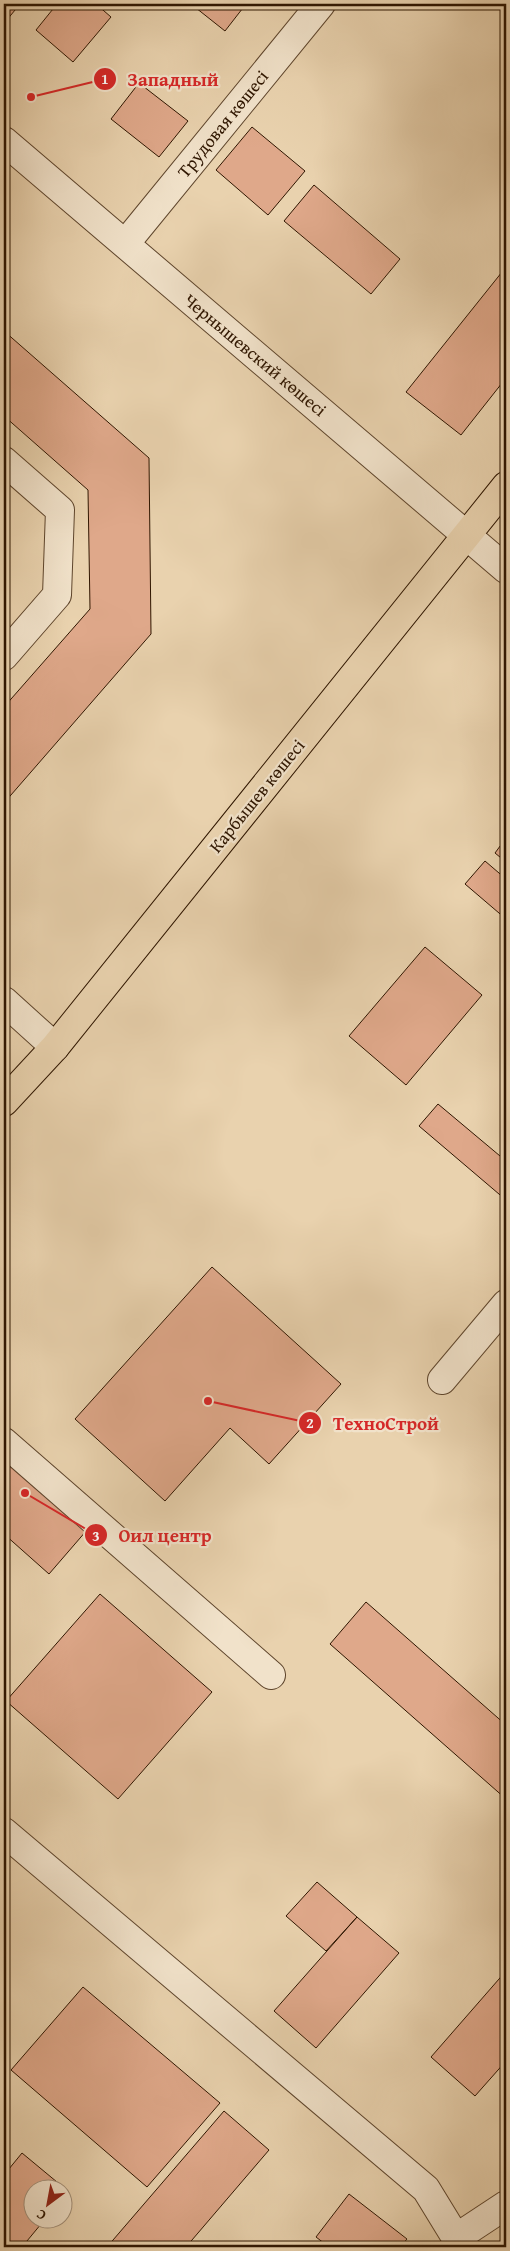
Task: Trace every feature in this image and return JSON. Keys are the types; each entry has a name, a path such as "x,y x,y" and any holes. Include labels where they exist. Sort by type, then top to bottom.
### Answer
{"main road":[{"name":"Карбышев көшесі","path":"4,1102 55,1047 506,486"}],"street":[{"name":"Трудовая көшесі","path":"126,244 321,4"},
{"name":"Чернышевский көшесі","path":"4,141 506,569"},
{"path":"4,461 60,510 57,595 4,656"},
{"path":"4,1001 55,1047"},
{"path":"442,1380 506,1304"},
{"path":"4,1442 271,1675"},
{"path":"4,1832 426,2190 457,2243 506,2205"}],"building":[{"path":"4,4 20,4 6,21 4,20"},
{"path":"57,4 96,4 111,17 73,62 36,30"},
{"path":"191,4 246,4 225,31"},
{"path":"139,83 188,121 159,157 111,119"},
{"path":"252,127 305,171 268,215 216,170"},
{"path":"314,185 400,259 371,294 284,221"},
{"path":"506,267 506,378 461,435 406,392"},
{"path":"4,331 149,458 151,634 4,803 4,707 90,609 88,490 4,416"},
{"path":"506,838 506,862 495,853"},
{"path":"485,861 506,879 506,919 465,884"},
{"path":"425,947 482,995 406,1085 349,1036"},
{"path":"438,1104 506,1161 506,1200 419,1126"},
{"path":"212,1267 341,1384 269,1464 230,1428 165,1501 75,1419"},
{"path":"4,1457 87,1530 49,1574 4,1534"},
{"path":"100,1594 212,1692 118,1799 6,1701"},
{"path":"366,1602 506,1725 506,1799 330,1644"},
{"path":"317,1882 357,1917 326,1951 286,1916"},
{"path":"357,1917 399,1953 316,2048 274,2011"},
{"path":"506,1971 506,2061 475,2096 431,2057"},
{"path":"83,1987 220,2103 147,2187 11,2070"},
{"path":"224,2111 269,2150 186,2247 107,2247"},
{"path":"22,2153 52,2178 22,2178 22,2228 38,2228 22,2247 4,2247 4,2175"},
{"path":"349,2194 407,2239 400,2247 329,2247 316,2237"}],"place":[{"name":"Западный","path":"31,97"},
{"name":"ТехноСтрой","path":"208,1401"},
{"name":"Оил центр","path":"25,1493"}]}
